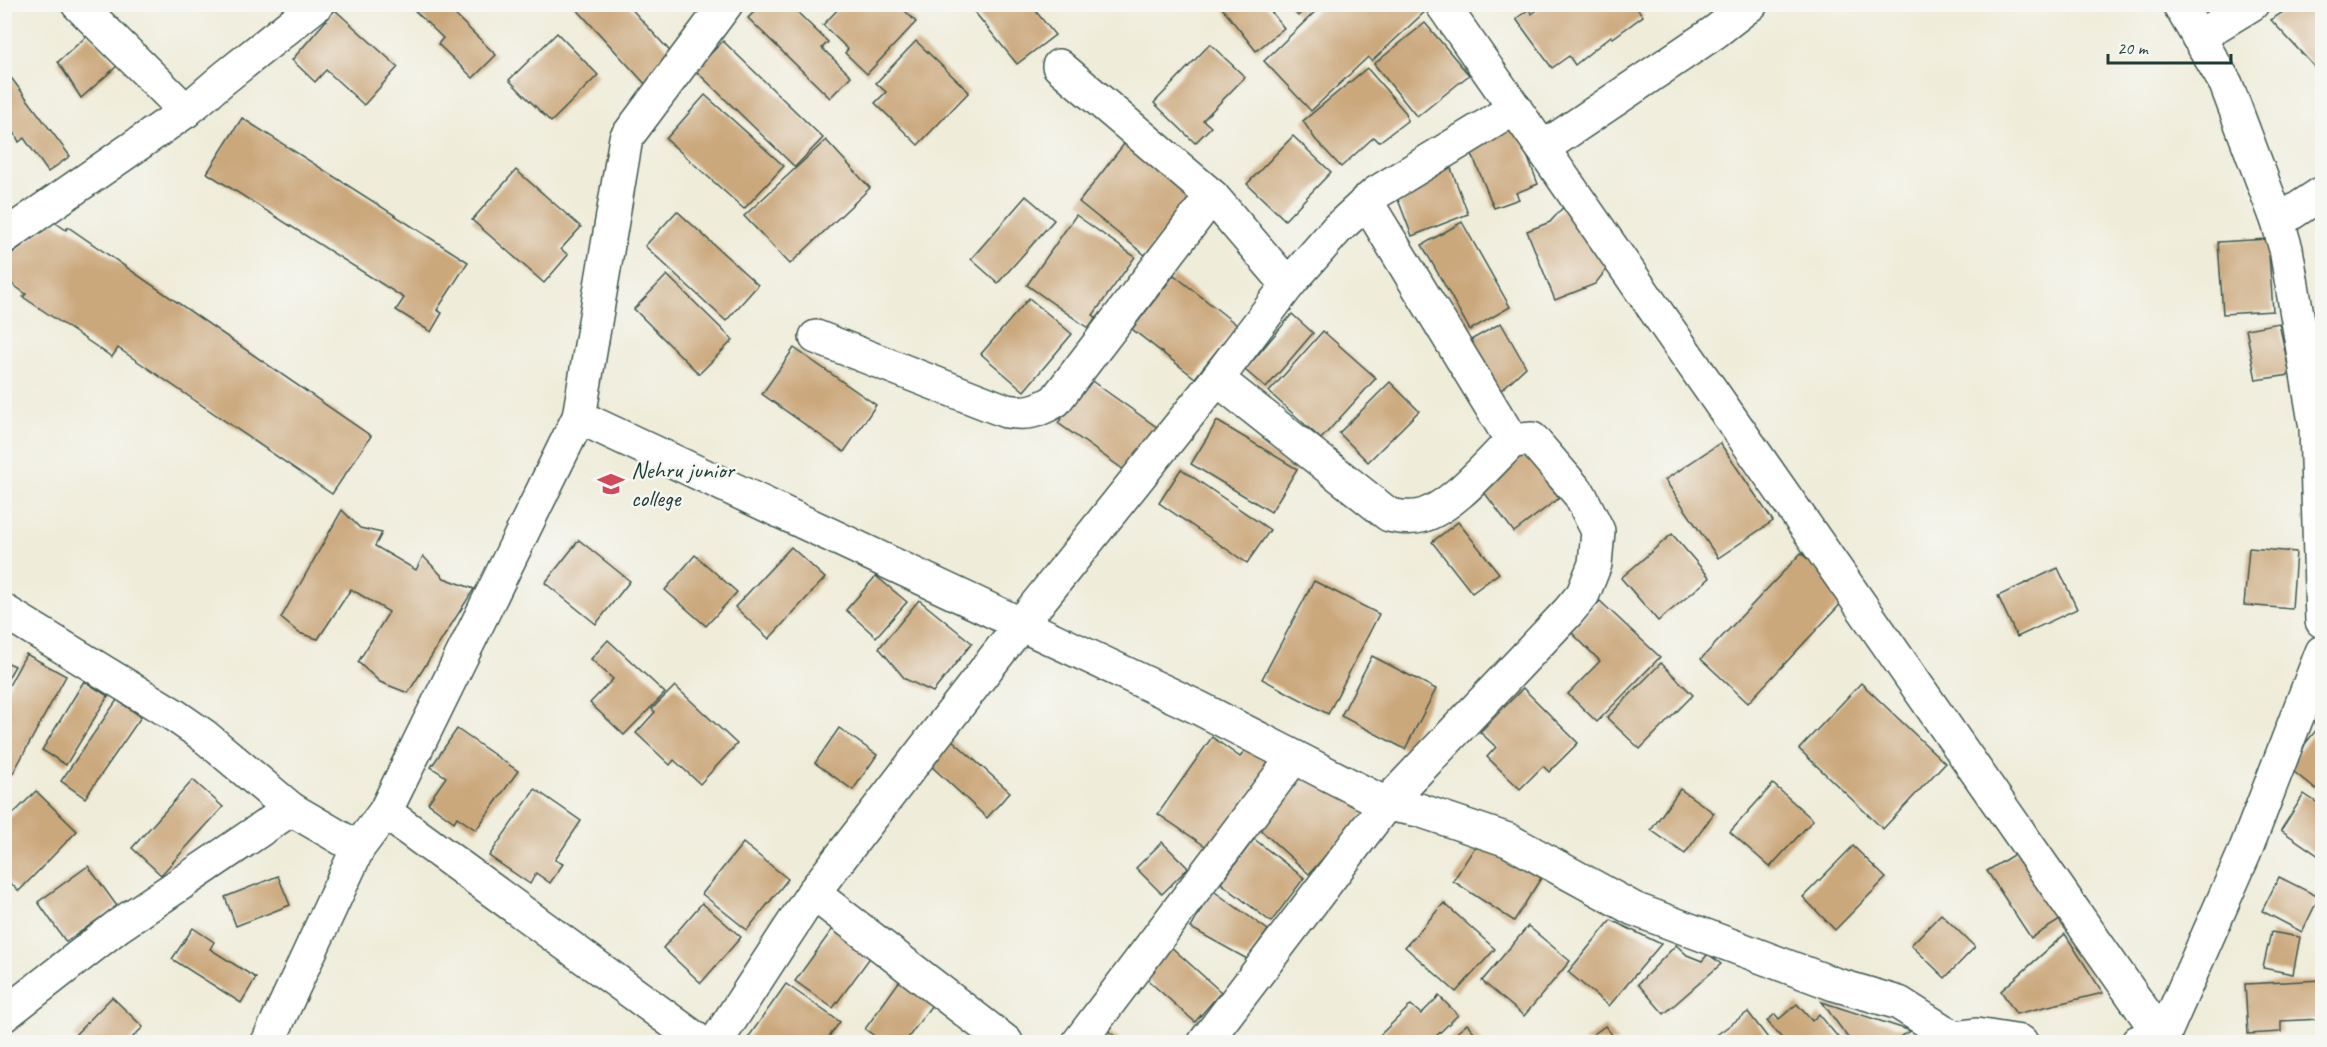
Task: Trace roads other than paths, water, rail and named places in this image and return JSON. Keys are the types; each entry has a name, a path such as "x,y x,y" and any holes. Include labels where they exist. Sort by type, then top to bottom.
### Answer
{"street":[{"path":"78,4 186,111"},
{"path":"4,237 186,111 317,4"},
{"path":"268,1042 358,848 385,812 579,417 627,138 726,4"},
{"path":"1442,4 2156,1041"},
{"path":"1543,148 1714,32 1751,4"},
{"path":"2179,4 2226,84 2286,249 2316,428 2321,517 2322,621"},
{"path":"2198,37 2252,4"},
{"path":"1059,66 1212,196 1288,285"},
{"path":"716,1042 813,893 1021,624 1217,379 1288,285 1337,229 1366,201 1515,108"},
{"path":"2278,222 2322,193"},
{"path":"816,337 1006,411 1025,414 1040,410 1055,401 1212,196"},
{"path":"1366,201 1512,441"},
{"path":"1205,1042 1386,804 1583,594 1594,564 1598,531 1580,495 1532,440 1512,441 1445,505 1423,516 1405,518 1389,515 1217,379"},
{"path":"579,417 1197,707 1386,804 1419,810 1508,840 1634,909 1834,984 1899,1003 1950,1040 1976,1035 2021,1042"},
{"path":"4,611 204,735 291,809 358,848"},
{"path":"2156,1041 2244,854 2322,652"},
{"path":"1079,1042 1294,757"},
{"path":"4,1015 118,926 291,809"},
{"path":"385,812 700,1042"},
{"path":"813,893 1006,1042"}],"place":[{"name":"Nehru junior college","path":"611,484"}]}
